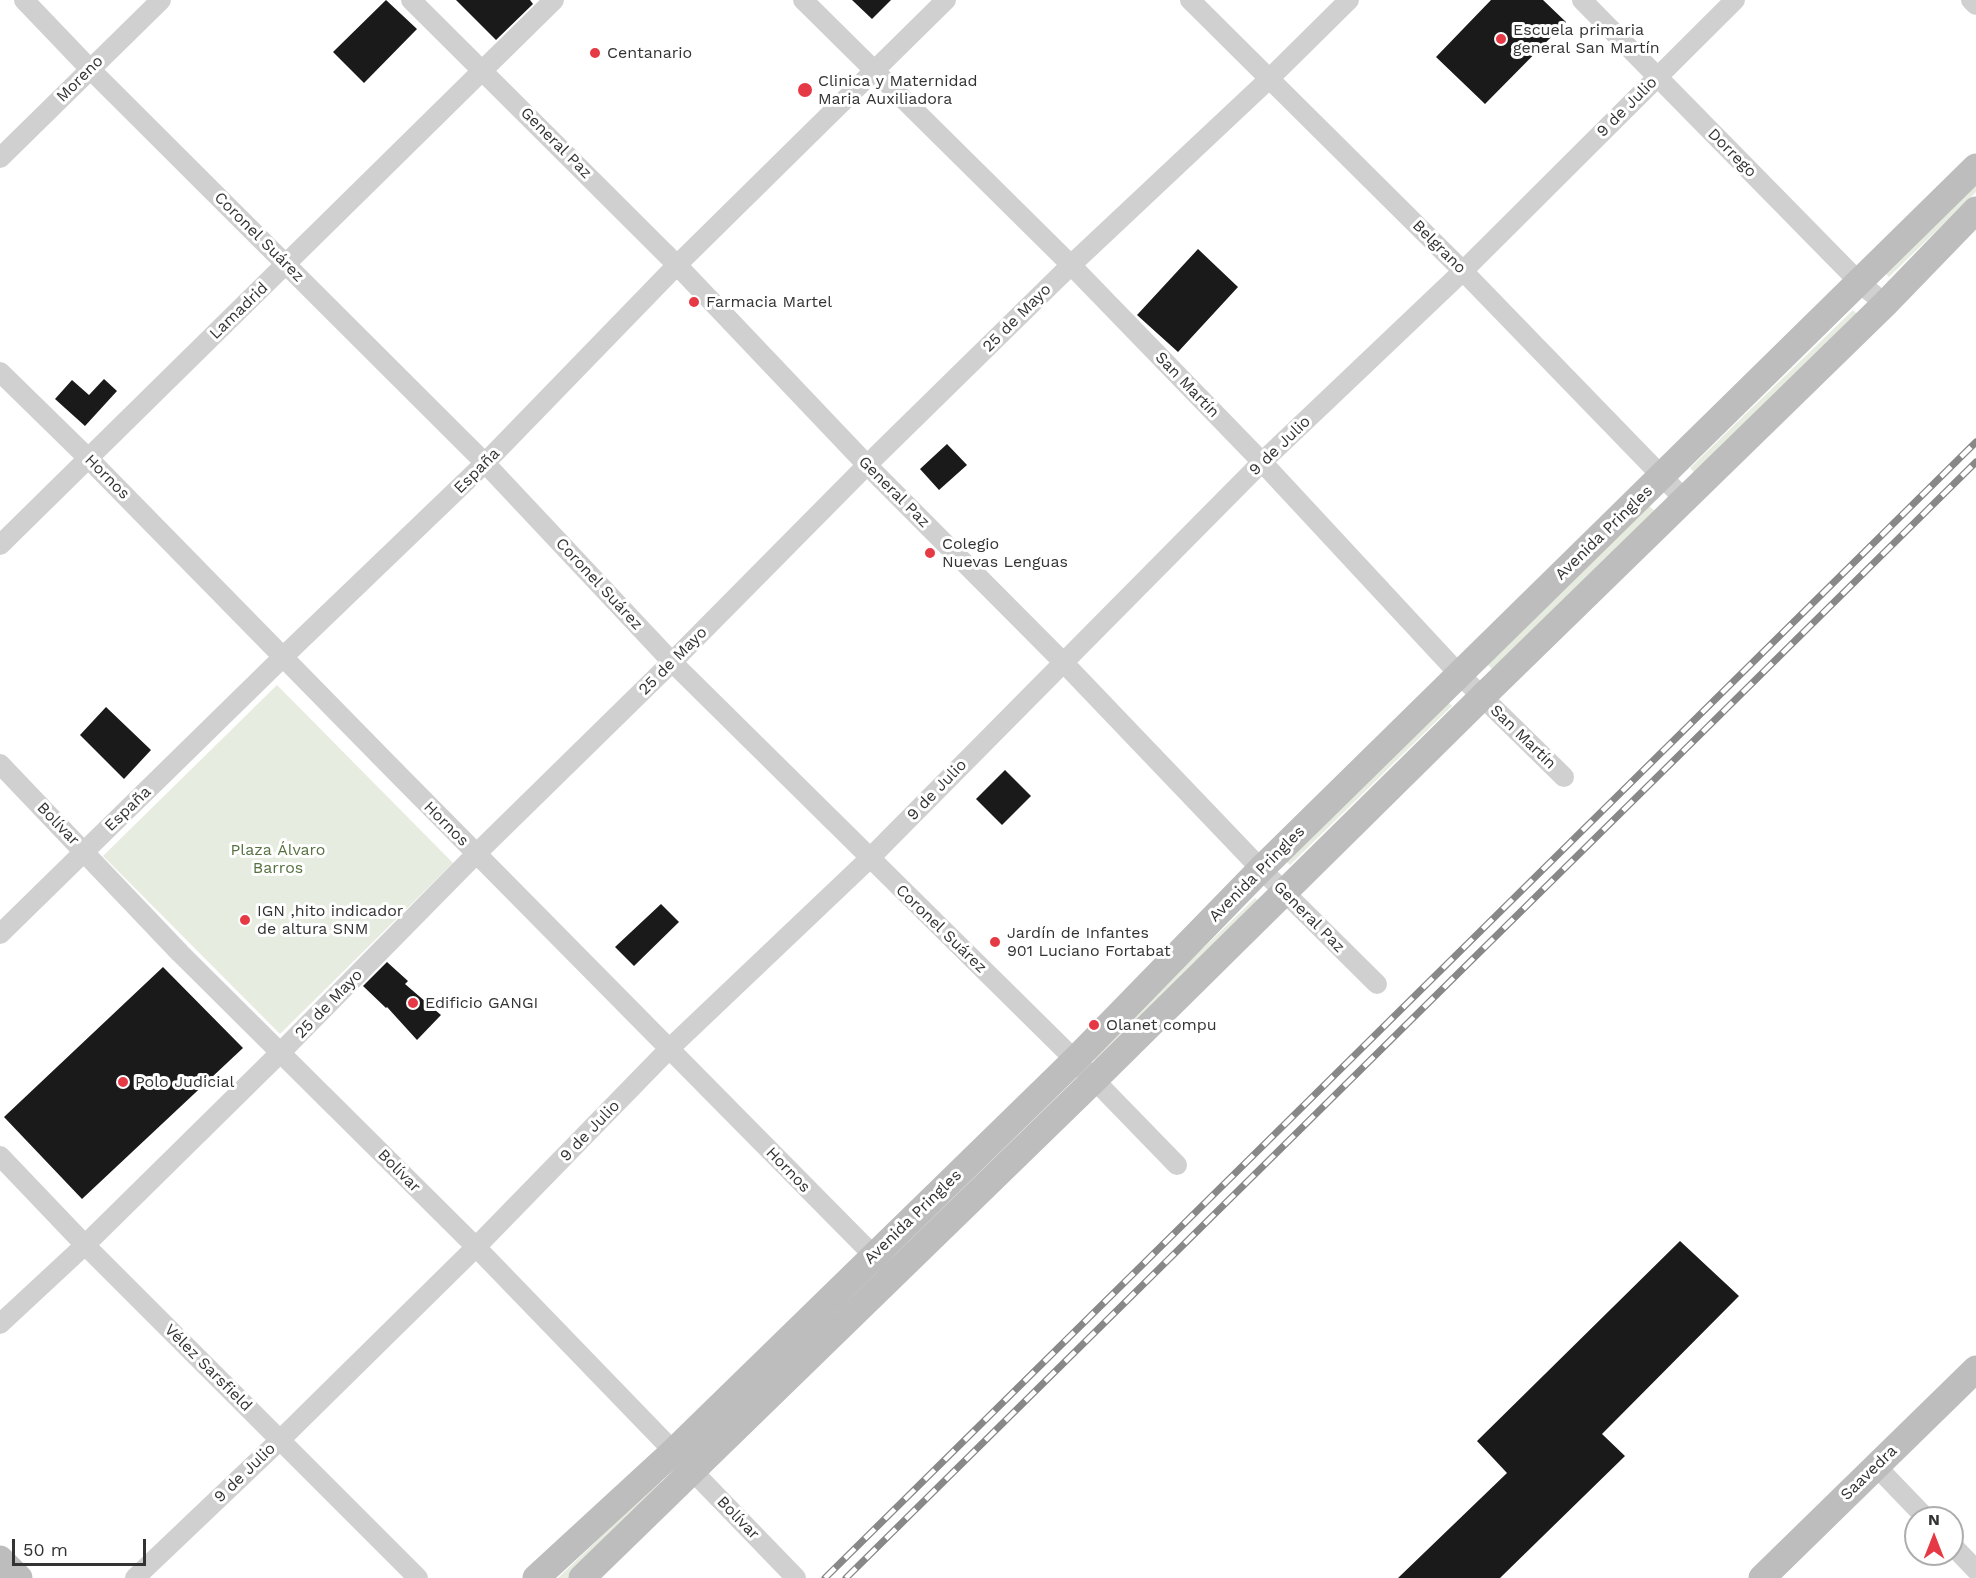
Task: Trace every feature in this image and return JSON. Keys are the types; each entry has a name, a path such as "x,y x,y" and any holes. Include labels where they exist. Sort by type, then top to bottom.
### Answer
{"main road":[{"name":"Avenida Pringles","path":"536,1578 673,1452 1075,1060 1261,869 1976,167"},
{"name":"Avenida Pringles","path":"582,1578 1094,1080 1885,304 1976,210"},
{"name":"Saavedra","path":"1762,1578 1976,1369"},
{"path":"0,1559 19,1578"}],"street":[{"name":"Coronel Suárez","path":"24,0 90,69 485,463 672,662 1075,1060 1177,1166"},
{"name":"Moreno","path":"0,158 161,0"},
{"name":"General Paz","path":"411,0 677,265 867,465 1063,662 1261,869 1377,984"},
{"name":"Lamadrid","path":"0,545 555,0"},
{"name":"San Martín","path":"803,0 1071,265 1263,462 1459,674 1564,777"},
{"name":"España","path":"0,934 485,463 677,265 946,0"},
{"name":"Belgrano","path":"1190,0 1463,271 1684,499"},
{"name":"25 de Mayo","path":"0,1324 85,1245 280,1053 476,854 672,662 867,465 1071,265 1349,0"},
{"name":"Dorrego","path":"1581,0 1860,283 1885,304"},
{"name":"9 de Julio","path":"135,1578 280,1440 476,1247 670,1048 869,859 1263,462 1463,271 1735,0"},
{"path":"1971,0 1976,5"},
{"name":"Hornos","path":"0,372 284,656 872,1256 894,1275"},
{"name":"Bolívar","path":"0,764 180,953 476,1247 796,1578"},
{"name":"Vélez Sarsfield","path":"0,1156 85,1245 418,1578"},
{"path":"1876,1466 1914,1506"},
{"path":"1964,1558 1976,1570"}],"green space":[{"path":"1976,182 1976,192 1889,277 1884,272"},
{"path":"1853,310 1858,315 1695,473 1690,468"},
{"path":"1649,506 1655,511 1492,669 1487,664"},
{"name":"Plaza Álvaro Barros","path":"277,685 453,863 280,1034 103,856"},
{"path":"1447,701 1452,706 1290,865 1285,860"},
{"path":"1255,898 1260,902 1097,1061 1092,1056"},
{"path":"659,1481 664,1486 569,1578 558,1578"}],"building":[{"path":"386,0 417,29 364,83 333,52"},
{"path":"456,0 530,0 533,4 496,40"},
{"path":"852,0 891,0 872,19"},
{"name":"Escuela primaria general San Martín","path":"1491,0 1543,0 1566,22 1485,104 1436,57"},
{"path":"1198,249 1238,287 1178,352 1137,315"},
{"path":"104,379 117,391 85,426 55,399 72,380 89,395"},
{"path":"947,444 967,465 939,490 920,469"},
{"path":"106,707 151,750 124,779 80,735"},
{"path":"1005,770 1031,796 1002,825 976,799"},
{"path":"661,904 679,922 634,966 615,947"},
{"name":"Edificio GANGI","path":"387,962 408,981 405,984 441,1015 417,1040 387,1007 363,986"},
{"name":"Polo Judicial","path":"163,967 243,1048 82,1199 4,1117"},
{"path":"1680,1241 1739,1296 1602,1434 1625,1456 1500,1578 1398,1578 1507,1473 1477,1441"}],"railway":[{"path":"825,1578 1976,442"},
{"path":"846,1578 1976,462"}],"place":[{"name":"Escuela primaria general San Martín","path":"1501,39"},
{"name":"Centanario","path":"595,53"},
{"name":"Clinica y Maternidad Maria Auxiliadora","path":"805,90"},
{"name":"Farmacia Martel","path":"694,302"},
{"name":"Colegio Nuevas Lenguas","path":"930,553"},
{"name":"IGN ,hito indicador de altura SNM","path":"245,920"},
{"name":"Jardín de Infantes 901 Luciano Fortabat","path":"995,942"},
{"name":"Edificio GANGI","path":"413,1003"},
{"name":"Olanet compu","path":"1094,1025"},
{"name":"Polo Judicial","path":"123,1082"}]}
